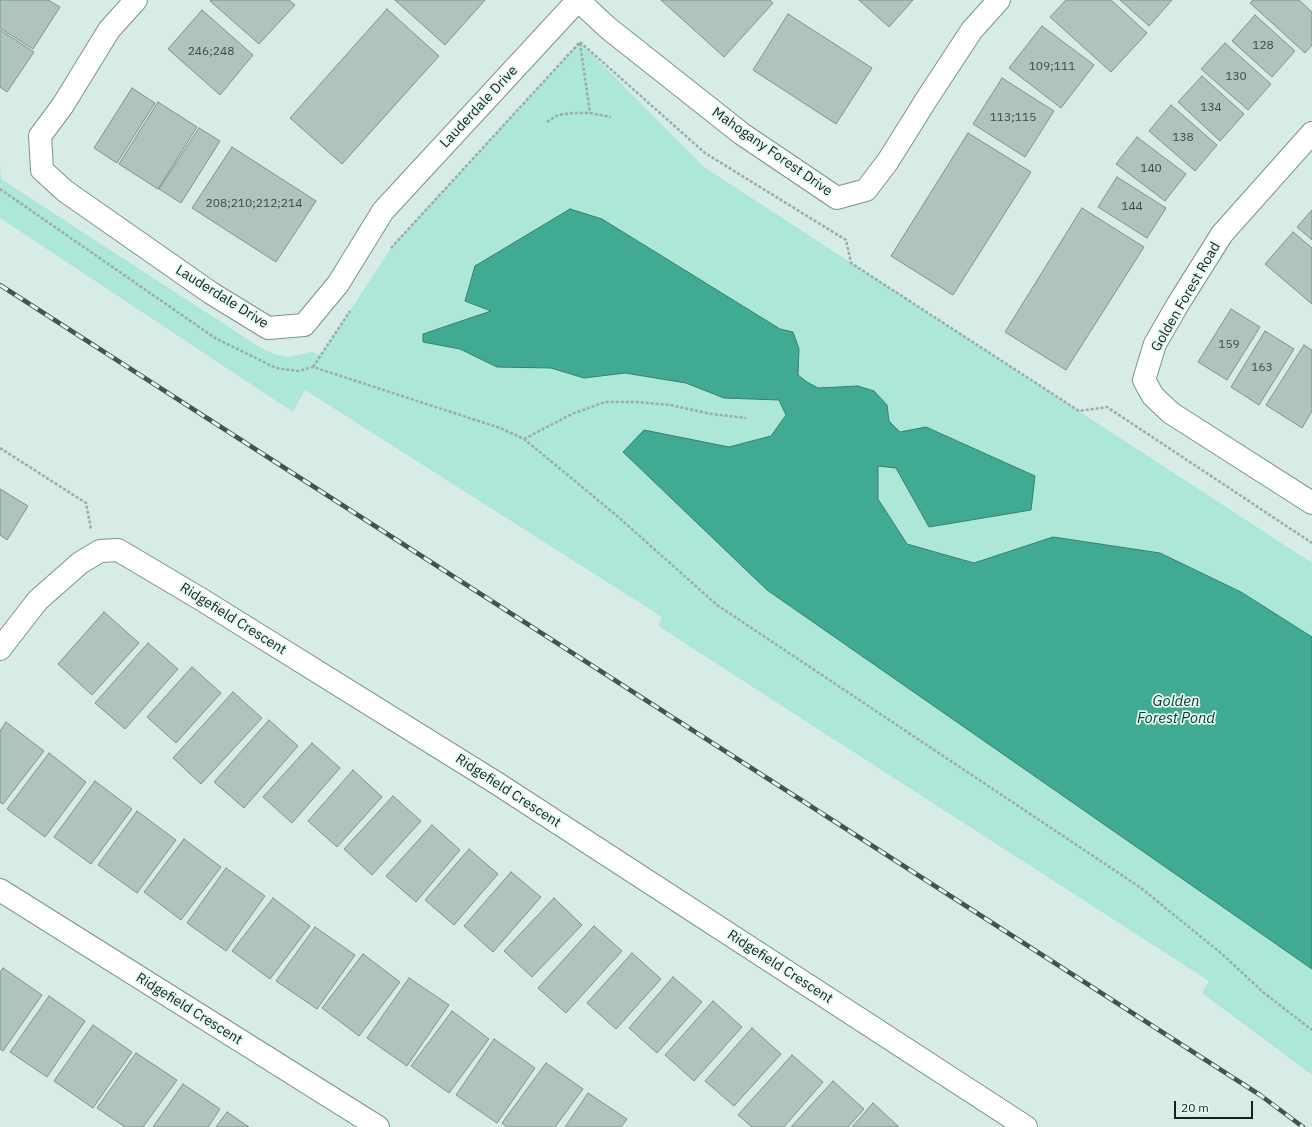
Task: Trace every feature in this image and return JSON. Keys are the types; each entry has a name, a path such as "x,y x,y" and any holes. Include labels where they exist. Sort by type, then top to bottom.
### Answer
{"street":[{"name":"Lauderdale Drive","path":"136,0 109,30 63,105 40,136 42,170 71,196 211,293 268,328 304,325 338,284 383,211 578,0"},
{"name":"Mahogany Forest Drive","path":"578,0 608,28 742,134 837,198 866,190 888,161 972,30 999,0"},
{"name":"Golden Forest Road","path":"1312,133 1222,234 1155,344 1144,380 1153,396 1172,413 1312,503"},
{"name":"Ridgefield Crescent","path":"0,649 38,600 80,563 100,551 118,550 199,598 498,784 1026,1127"},
{"name":"Ridgefield Crescent","path":"0,890 378,1127"}],"path":[{"path":"580,42 590,113"},
{"path":"389,252 393,245 580,42"},
{"path":"580,42 705,153 846,240 851,263 1079,411 1107,406 1312,543"},
{"path":"547,122 558,115 590,113 611,117"},
{"path":"0,189 215,338 276,368 298,371 313,367 500,428 524,439 616,515 717,605 1141,888 1222,954 1264,993 1312,1030"},
{"path":"313,367 351,309"},
{"path":"524,439 572,414 605,402 637,402 670,405 712,414 746,418"},
{"path":"0,448 86,503 92,534"}],"shaded area":[{"path":"580,42 704,167 1312,563 1312,1075 1202,993 1209,981 658,626 662,617 305,390 293,412 0,218 0,165 1,179 261,348 274,354 289,357 312,352 321,355 393,245"}],"water":[{"name":"Golden Forest Pond","path":"570,209 602,219 780,329 793,332 799,349 798,375 807,382 818,388 858,386 874,391 887,405 889,421 900,432 926,427 1035,476 1031,510 929,527 896,468 878,466 878,499 907,544 974,563 1053,537 1160,553 1241,592 1312,637 1312,969 767,590 623,452 644,430 729,447 771,436 786,415 779,400 724,398 686,383 625,373 584,378 551,368 497,367 460,349 423,342 423,334 491,311 465,301 475,266"}],"building":[{"path":"0,0 48,0 60,7 33,49 0,28"},
{"path":"289,0 295,5 259,44 210,1"},
{"path":"395,0 485,0 445,45"},
{"path":"661,0 770,0 773,3 724,57"},
{"path":"859,0 913,0 889,27"},
{"path":"1066,0 1111,0 1147,33 1111,72 1050,17"},
{"path":"1120,0 1172,0 1149,26"},
{"path":"1253,0 1299,0 1312,12 1312,45 1305,53 1250,3"},
{"path":"387,9 439,56 342,164 290,118"},
{"path":"202,10 253,55 220,95 168,49"},
{"path":"788,14 872,68 836,124 753,70"},
{"path":"1255,15 1295,51 1272,77 1232,41"},
{"path":"1042,26 1094,65 1061,108 1009,68"},
{"path":"0,30 34,52 7,92 0,87"},
{"path":"1225,43 1271,84 1248,110 1201,69"},
{"path":"1202,76 1244,114 1220,141 1178,102"},
{"path":"1002,78 1054,111 1025,157 973,124"},
{"path":"132,88 155,103 117,163 94,148"},
{"path":"158,102 197,127 158,189 119,164"},
{"path":"1171,105 1217,145 1195,171 1149,131"},
{"path":"199,128 220,141 181,203 159,189"},
{"path":"968,133 1031,172 953,295 891,256"},
{"path":"1137,137 1186,174 1165,201 1116,164"},
{"path":"232,147 316,201 276,262 192,208"},
{"path":"1117,177 1166,208 1147,238 1098,207"},
{"path":"1082,208 1144,247 1066,370 1005,332"},
{"path":"1312,210 1312,240 1297,227"},
{"path":"1293,232 1312,248 1312,304 1265,264"},
{"path":"1231,309 1260,327 1227,380 1198,362"},
{"path":"1265,331 1294,349 1259,405 1231,387"},
{"path":"1304,345 1312,350 1312,411 1302,428 1266,405"},
{"path":"0,489 28,506 7,540 0,535"},
{"path":"104,612 139,643 92,695 58,664"},
{"path":"148,643 178,669 125,729 95,703"},
{"path":"192,667 221,693 176,743 147,717"},
{"path":"233,692 262,718 201,784 173,758"},
{"path":"269,720 298,746 244,808 214,782"},
{"path":"6,722 44,751 3,804 0,802 0,731"},
{"path":"312,743 340,768 292,823 263,797"},
{"path":"49,753 86,782 45,837 7,809"},
{"path":"353,770 382,797 337,847 308,821"},
{"path":"95,781 132,809 91,864 54,837"},
{"path":"393,796 421,821 372,875 344,849"},
{"path":"137,811 176,840 137,893 98,865"},
{"path":"432,825 460,850 416,902 386,876"},
{"path":"184,839 221,867 181,920 144,892"},
{"path":"469,849 498,874 454,925 425,900"},
{"path":"226,868 265,896 226,951 187,923"},
{"path":"511,872 541,897 493,952 464,926"},
{"path":"273,898 310,926 270,979 232,951"},
{"path":"554,898 582,925 532,977 504,951"},
{"path":"594,926 622,951 566,1013 538,988"},
{"path":"315,927 355,955 317,1009 276,981"},
{"path":"632,953 661,979 616,1029 587,1003"},
{"path":"363,954 400,982 359,1036 322,1008"},
{"path":"3,968 42,995 3,1051 0,1049 0,972"},
{"path":"673,977 702,1002 657,1053 629,1028"},
{"path":"409,978 449,1005 407,1066 367,1038"},
{"path":"49,996 85,1021 47,1077 10,1052"},
{"path":"713,1001 742,1027 694,1081 665,1055"},
{"path":"452,1011 489,1039 449,1093 411,1066"},
{"path":"93,1025 132,1052 93,1108 54,1081"},
{"path":"752,1028 781,1054 734,1106 705,1081"},
{"path":"494,1039 535,1068 497,1123 456,1095"},
{"path":"136,1053 177,1080 143,1127 125,1127 97,1108"},
{"path":"792,1055 823,1082 784,1127 752,1127 738,1115"},
{"path":"546,1063 583,1089 555,1127 507,1127 502,1123"},
{"path":"833,1081 864,1109 848,1127 791,1127"},
{"path":"183,1084 220,1109 208,1127 153,1127"},
{"path":"588,1093 627,1119 621,1127 565,1127"},
{"path":"873,1103 899,1127 852,1127"},
{"path":"227,1112 249,1127 216,1127"}],"railway":[{"path":"0,285 1260,1095 1303,1127"}]}
